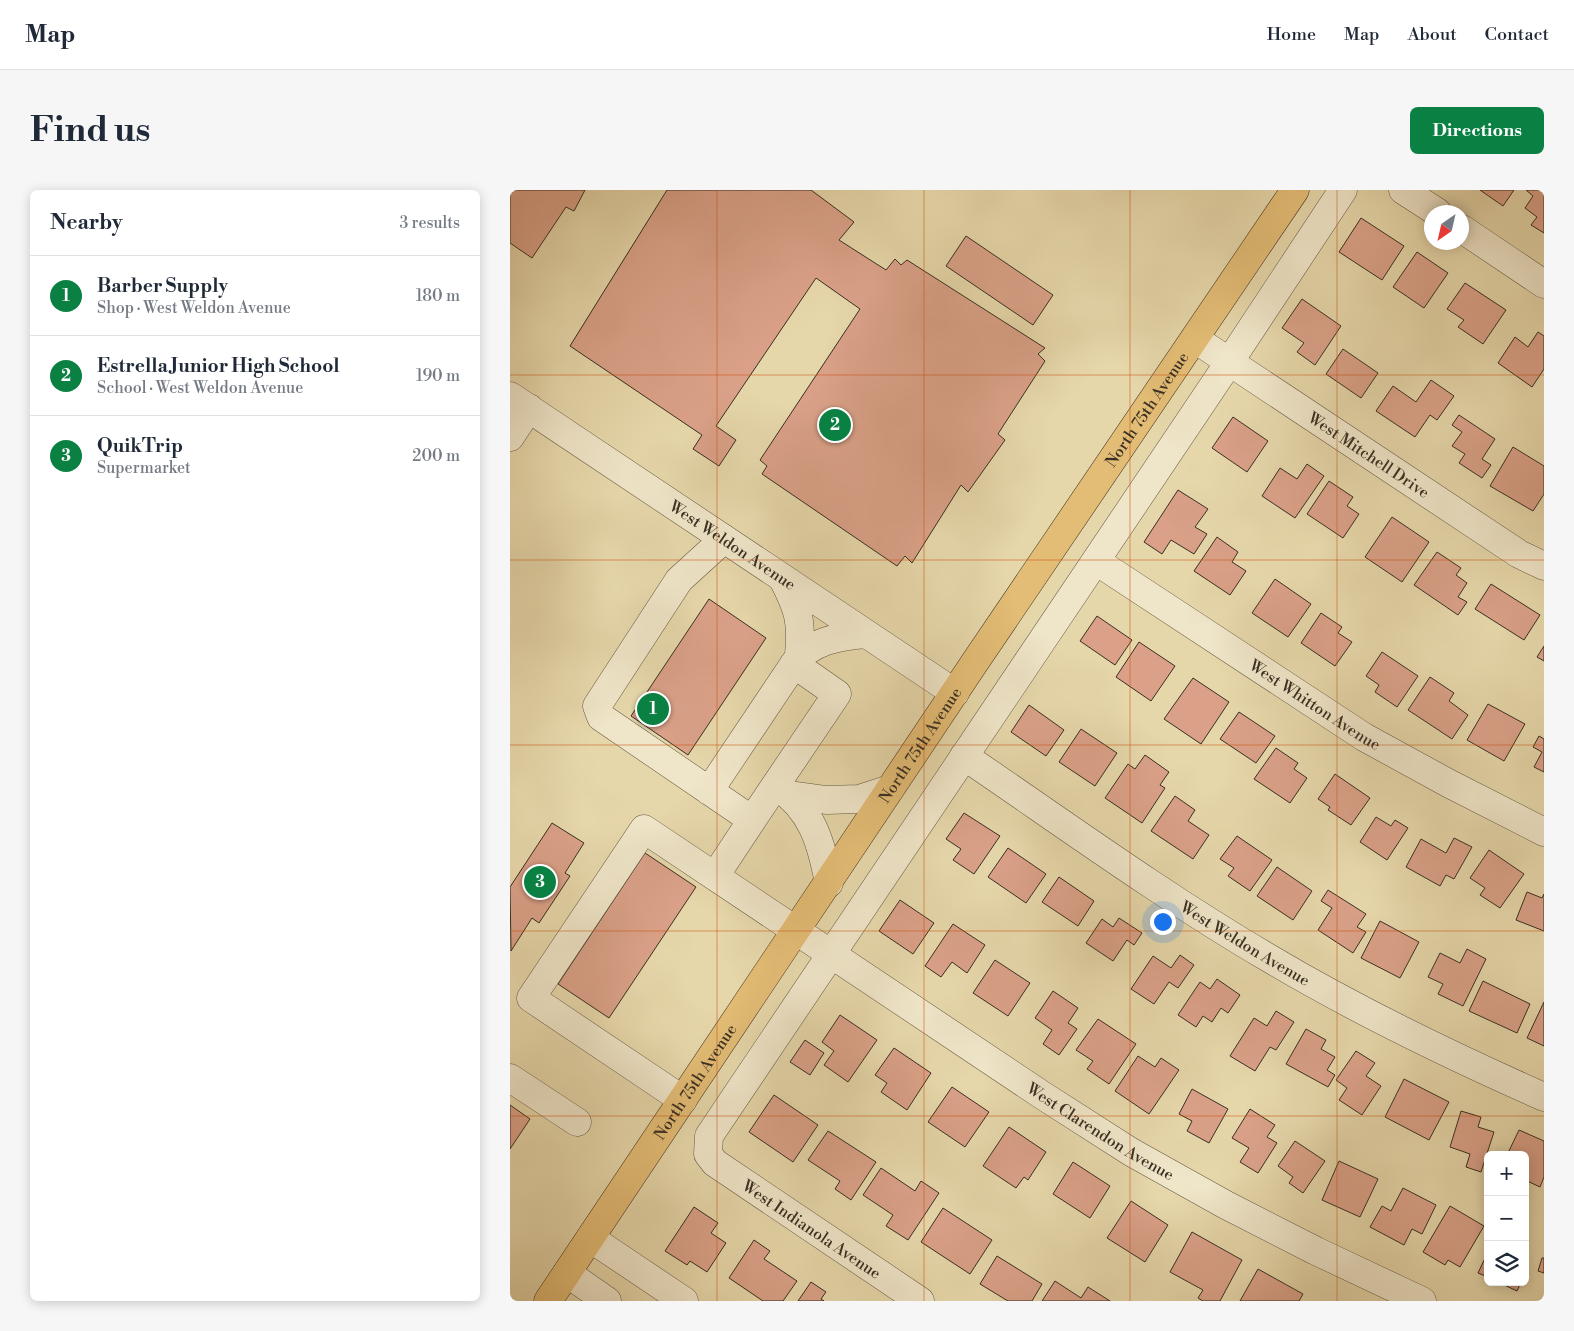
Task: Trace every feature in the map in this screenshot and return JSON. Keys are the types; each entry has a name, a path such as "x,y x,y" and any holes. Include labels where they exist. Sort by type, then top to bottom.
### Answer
{"main road":[{"name":"North 75th Avenue","path":"548,1301 1295,190"}],"street":[{"path":"832,954 1343,190"},
{"path":"1403,190 1426,205"},
{"path":"1469,234 1544,284"},
{"name":"West Mitchell Drive","path":"1195,339 1519,554 1544,566"},
{"path":"510,437 520,402"},
{"name":"West Weldon Avenue","path":"520,402 955,693"},
{"path":"724,539 679,580 597,706 601,717 752,820"},
{"name":"West Whitton Avenue","path":"1096,561 1364,737 1448,784 1544,832"},
{"path":"784,579 797,606 801,632 797,660"},
{"path":"709,791 797,660 817,644 840,636 866,634"},
{"path":"715,876 752,820 783,790 837,694 797,660"},
{"name":"West Weldon Avenue","path":"964,756 1198,914 1265,956 1390,1026 1544,1097"},
{"path":"783,790 826,800 859,799 890,790"},
{"path":"783,790 811,823 823,852 829,882"},
{"name":"West Clarendon Avenue","path":"683,1100 532,998 644,829 1042,1095 1132,1152 1226,1205 1316,1251 1422,1301"},
{"name":"West Indianola Avenue","path":"832,954 709,1136 708,1154 715,1163 920,1301"},
{"path":"510,1078 577,1122"},
{"path":"590,1238 684,1301"},
{"path":"567,1273 607,1301"}],"building":[{"path":"510,190 585,190 574,211 566,207 532,258 510,243"},
{"path":"667,190 811,190 854,222 839,240 886,270 895,259 901,265 907,260 1045,348 1038,354 1045,361 998,434 1005,440 968,492 961,485 912,563 905,556 897,566 762,474 767,466 760,460 860,309 816,278 716,426 736,440 719,466 693,449 702,435 570,346"},
{"path":"1480,190 1514,190 1503,206"},
{"path":"1526,190 1544,190 1544,233 1531,225 1537,217 1525,208 1533,196"},
{"path":"1361,218 1404,246 1382,280 1339,252"},
{"path":"966,236 1053,295 1033,325 946,266"},
{"path":"1417,252 1448,273 1424,308 1393,287"},
{"path":"1465,283 1506,310 1483,344 1458,327 1464,320 1447,309"},
{"path":"1302,299 1341,326 1315,365 1297,352 1304,343 1282,328"},
{"path":"1538,332 1544,336 1544,369 1532,387 1498,363 1515,337 1528,347"},
{"path":"1343,349 1378,373 1361,398 1326,374"},
{"path":"1431,380 1454,396 1437,420 1430,415 1415,437 1376,411 1393,386 1416,402"},
{"path":"1459,415 1495,439 1482,459 1491,465 1482,478 1459,463 1465,454 1452,446 1462,432 1452,425"},
{"path":"1233,417 1268,441 1247,472 1212,448"},
{"path":"1513,447 1544,466 1544,494 1533,511 1490,486"},
{"path":"1307,464 1324,476 1295,518 1262,496 1280,468 1297,479"},
{"path":"1329,481 1353,497 1347,506 1359,514 1343,538 1307,514"},
{"path":"1178,490 1208,509 1195,527 1207,534 1194,554 1171,540 1162,554 1144,542"},
{"path":"1392,517 1429,542 1402,582 1365,557"},
{"path":"1217,537 1238,552 1232,562 1246,571 1230,595 1194,571"},
{"path":"1437,552 1461,568 1456,575 1467,583 1458,597 1467,602 1458,615 1414,585"},
{"path":"1275,579 1311,604 1288,637 1252,613"},
{"path":"1491,584 1540,615 1524,640 1475,609"},
{"path":"709,599 766,638 688,755 631,716"},
{"path":"1321,613 1342,627 1338,633 1352,642 1335,666 1301,643"},
{"path":"1097,616 1132,640 1115,665 1080,641"},
{"path":"1139,642 1175,666 1151,701 1116,677"},
{"path":"1544,646 1544,661 1537,657"},
{"path":"1382,652 1418,676 1397,707 1375,692 1379,685 1366,676"},
{"path":"1430,677 1454,693 1449,701 1468,715 1452,739 1408,710"},
{"path":"1193,678 1229,702 1201,744 1164,719"},
{"path":"1488,704 1525,724 1504,761 1467,740"},
{"path":"1029,705 1064,730 1046,756 1011,732"},
{"path":"1239,712 1275,736 1256,763 1220,739"},
{"path":"1081,729 1117,753 1095,786 1059,762"},
{"path":"1539,736 1544,739 1544,772 1534,767 1542,752 1533,747"},
{"path":"1276,748 1298,763 1294,769 1307,778 1290,803 1254,779"},
{"path":"1145,755 1169,772 1160,785 1165,788 1142,823 1105,798 1128,764 1135,769"},
{"path":"1335,774 1370,798 1351,825 1328,810 1330,807 1318,799"},
{"path":"1175,796 1195,810 1188,821 1209,835 1193,859 1151,831"},
{"path":"964,813 1000,836 974,874 953,860 961,849 946,839"},
{"path":"1376,817 1391,826 1395,820 1408,828 1387,860 1360,842"},
{"path":"552,823 584,843 565,873 570,876 539,923 532,918 511,951 510,887"},
{"path":"1237,836 1272,860 1250,891 1228,876 1234,868 1220,859"},
{"path":"1454,838 1472,847 1454,879 1446,875 1440,886 1406,867 1421,839 1446,853"},
{"path":"1008,848 1046,874 1026,903 988,877"},
{"path":"1489,850 1524,874 1500,908 1480,895 1485,888 1470,878"},
{"path":"645,853 696,887 609,1018 558,984"},
{"path":"1277,867 1312,891 1293,920 1257,896"},
{"path":"1059,877 1094,901 1078,926 1042,902"},
{"path":"1328,890 1366,914 1357,927 1366,932 1353,953 1318,930 1332,908 1321,901"},
{"path":"1527,892 1542,898 1544,894 1544,931 1516,920"},
{"path":"900,900 934,923 913,954 879,931"},
{"path":"1119,918 1142,933 1134,945 1127,940 1113,961 1086,943 1102,919 1113,927"},
{"path":"1380,921 1419,942 1400,978 1361,958"},
{"path":"953,924 985,945 967,973 952,962 941,977 925,966"},
{"path":"1467,949 1486,959 1463,1006 1438,994 1443,984 1428,977 1440,953 1460,963"},
{"path":"1180,955 1194,965 1178,988 1169,982 1154,1004 1131,989 1153,956 1171,968"},
{"path":"995,960 1030,983 1008,1016 973,993"},
{"path":"1217,979 1240,995 1228,1013 1221,1008 1212,1022 1203,1016 1196,1027 1178,1015 1200,982 1210,989"},
{"path":"1483,981 1530,1004 1517,1033 1469,1011"},
{"path":"1053,991 1078,1008 1068,1023 1077,1029 1059,1055 1043,1044 1052,1030 1035,1018"},
{"path":"1544,1002 1544,1046 1527,1038"},
{"path":"1276,1011 1294,1022 1276,1050 1270,1047 1255,1071 1230,1056 1254,1018 1267,1026"},
{"path":"840,1015 877,1040 848,1082 824,1065 834,1051 822,1042"},
{"path":"1098,1019 1136,1044 1109,1084 1087,1069 1093,1061 1076,1050"},
{"path":"1306,1029 1326,1040 1321,1049 1335,1057 1327,1070 1335,1075 1328,1087 1286,1064"},
{"path":"805,1040 824,1053 810,1075 790,1062"},
{"path":"894,1048 931,1073 907,1110 881,1092 887,1083 875,1075"},
{"path":"1356,1051 1375,1063 1366,1076 1381,1086 1362,1115 1339,1100 1347,1088 1336,1080"},
{"path":"1138,1056 1155,1067 1161,1058 1179,1070 1149,1114 1115,1091"},
{"path":"1404,1079 1449,1102 1429,1140 1385,1117"},
{"path":"952,1087 989,1112 965,1147 928,1122"},
{"path":"1192,1089 1228,1109 1209,1143 1187,1131 1192,1121 1179,1114"},
{"path":"774,1095 818,1125 793,1162 749,1132"},
{"path":"510,1105 530,1119 510,1149"},
{"path":"1250,1109 1275,1125 1267,1137 1277,1143 1258,1173 1240,1162 1249,1148 1232,1138"},
{"path":"1461,1111 1481,1117 1478,1127 1494,1132 1488,1151 1484,1151 1484,1163 1481,1172 1466,1167 1470,1154 1450,1147"},
{"path":"1009,1127 1046,1152 1028,1180 1024,1177 1016,1188 983,1166"},
{"path":"1519,1130 1544,1141 1544,1177 1540,1187 1529,1182 1529,1151 1509,1151"},
{"path":"828,1131 876,1162 851,1200 835,1189 840,1181 808,1160"},
{"path":"1295,1141 1325,1161 1303,1193 1289,1183 1293,1177 1278,1166"},
{"path":"1339,1161 1378,1179 1360,1217 1322,1200"},
{"path":"1073,1162 1110,1186 1090,1218 1053,1194"},
{"path":"881,1168 915,1191 921,1181 939,1193 908,1240 886,1226 893,1215 863,1195"},
{"path":"1403,1188 1436,1205 1422,1234 1412,1229 1404,1245 1370,1227 1382,1206 1391,1211"},
{"path":"1131,1201 1168,1225 1145,1262 1107,1238"},
{"path":"1450,1206 1484,1226 1460,1267 1448,1260 1445,1265 1423,1252"},
{"path":"694,1207 718,1223 711,1233 726,1243 707,1272 690,1261 687,1265 665,1251"},
{"path":"943,1208 992,1240 970,1274 921,1242"},
{"path":"1192,1232 1242,1260 1220,1301 1203,1301 1198,1298 1203,1290 1170,1272"},
{"path":"754,1240 770,1251 764,1259 797,1281 783,1301 763,1301 729,1278"},
{"path":"997,1256 1042,1284 1032,1301 1008,1301 980,1284"},
{"path":"1542,1258 1544,1258 1544,1273 1538,1271"},
{"path":"1484,1260 1484,1275 1478,1273"},
{"path":"1258,1269 1303,1294 1299,1301 1240,1301"},
{"path":"1055,1281 1081,1298 1088,1287 1110,1301 1042,1301"},
{"path":"811,1282 826,1292 821,1299 824,1301 798,1301"},
{"path":"1506,1286 1519,1286 1517,1291"}],"place":[{"name":"Estrella Junior High School","path":"835,425"},
{"name":"Barber Supply","path":"653,709"},
{"name":"QuikTrip","path":"540,882"}]}
